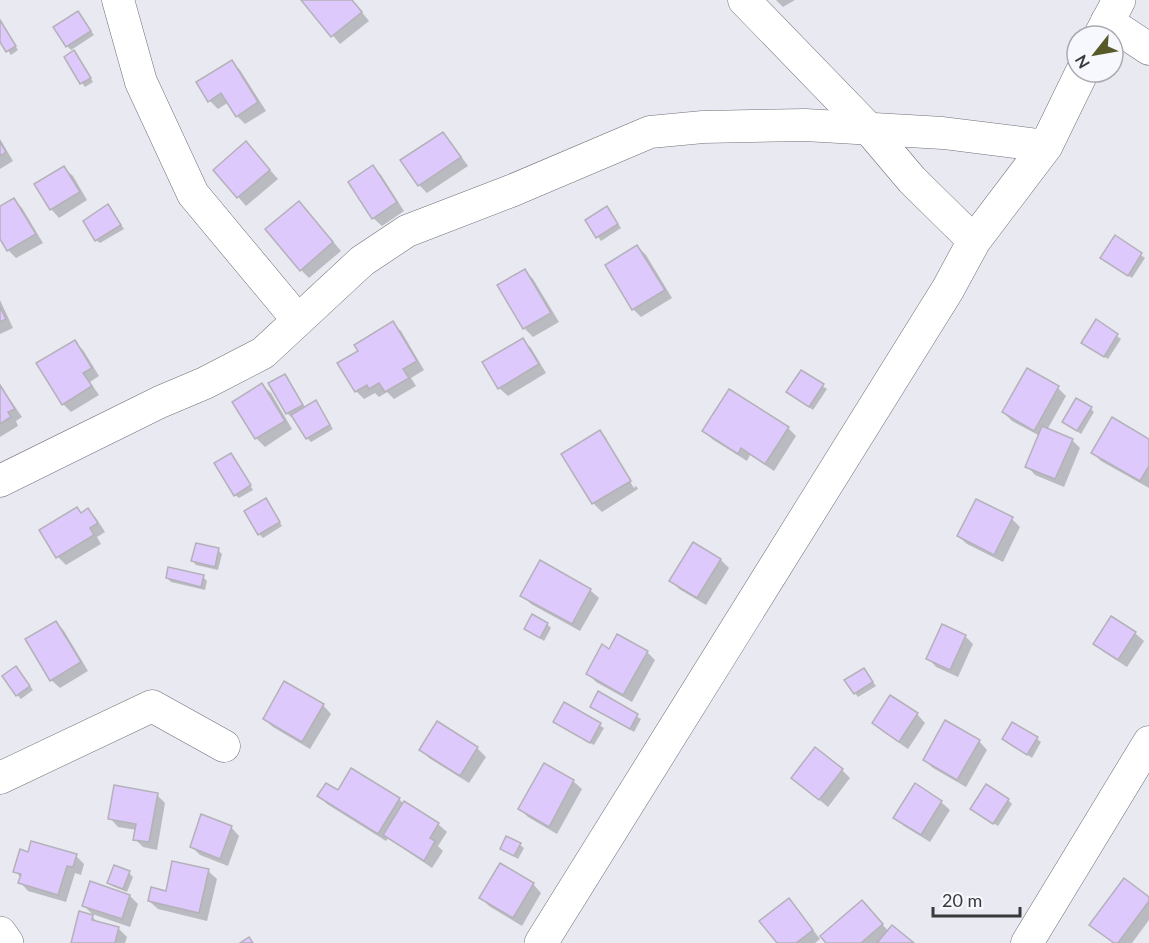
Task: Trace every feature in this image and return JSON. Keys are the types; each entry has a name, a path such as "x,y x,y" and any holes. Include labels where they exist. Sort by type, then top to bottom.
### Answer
{"street":[{"path":"118,0 141,82 193,194 297,319"},
{"path":"744,0 868,128 912,180 974,241"},
{"path":"1109,19 1149,49"},
{"path":"541,943 948,289 974,241 1046,146 1076,84"},
{"path":"0,481 159,402 206,383 262,353 362,261 407,231 512,191 650,132 703,127 805,125 943,133 1046,146"},
{"path":"0,778 152,706 224,746"},
{"path":"1027,943 1149,742"},
{"path":"0,933 6,943"}],"building":[{"path":"301,0 352,0 362,12 331,37"},
{"path":"78,11 91,31 66,47 53,27"},
{"path":"0,20 16,46 6,52 0,42"},
{"path":"74,50 91,78 80,84 64,57"},
{"path":"232,60 258,102 236,117 221,93 208,102 196,82"},
{"path":"443,132 461,157 418,186 400,160"},
{"path":"246,141 270,170 237,198 213,170"},
{"path":"0,142 6,152 0,156"},
{"path":"373,165 397,202 372,219 348,182"},
{"path":"64,166 80,192 50,210 34,184"},
{"path":"14,198 36,234 7,251 0,239 0,206"},
{"path":"299,201 333,242 300,271 265,229"},
{"path":"108,204 121,225 95,241 83,221"},
{"path":"607,206 618,224 596,238 585,220"},
{"path":"1115,235 1142,253 1128,276 1100,258"},
{"path":"637,245 665,290 632,310 605,265"},
{"path":"525,269 551,313 523,329 497,285"},
{"path":"0,307 6,319 0,322"},
{"path":"1096,319 1118,334 1104,357 1081,343"},
{"path":"393,321 417,361 403,369 409,378 385,392 379,383 369,389 367,385 355,392 337,363 358,351 354,345"},
{"path":"523,338 539,364 498,389 482,362"},
{"path":"75,340 92,368 83,373 92,386 62,405 36,363"},
{"path":"1027,368 1059,386 1034,431 1002,412"},
{"path":"801,370 824,384 809,407 786,392"},
{"path":"285,374 303,405 286,414 268,383"},
{"path":"262,383 285,421 255,439 232,402"},
{"path":"0,385 15,409 8,412 11,417 0,424"},
{"path":"729,389 789,427 765,464 741,448 738,454 702,431"},
{"path":"1076,398 1092,407 1077,431 1062,422"},
{"path":"316,400 330,425 306,439 291,415"},
{"path":"1112,417 1149,439 1149,466 1140,481 1091,453"},
{"path":"1042,426 1073,439 1055,479 1025,467"},
{"path":"600,430 631,481 592,504 561,454"},
{"path":"231,453 251,485 234,496 214,463"},
{"path":"266,498 280,522 258,535 244,511"},
{"path":"976,499 1013,517 994,555 957,536"},
{"path":"77,507 81,513 88,508 98,523 90,528 94,535 56,558 39,530"},
{"path":"693,542 721,559 697,598 669,581"},
{"path":"196,543 219,548 215,567 191,561"},
{"path":"540,560 591,589 572,624 520,596"},
{"path":"168,567 204,575 201,587 166,578"},
{"path":"532,614 548,623 540,638 524,629"},
{"path":"1111,616 1136,632 1118,660 1093,644"},
{"path":"56,621 81,662 50,681 25,639"},
{"path":"942,624 966,635 950,670 926,659"},
{"path":"617,634 648,651 623,695 586,674 602,644 609,649"},
{"path":"16,666 30,686 16,696 2,676"},
{"path":"864,668 873,682 854,694 844,680"},
{"path":"284,681 324,704 302,742 263,719"},
{"path":"598,691 638,714 630,729 590,707"},
{"path":"890,695 918,713 899,742 872,723"},
{"path":"564,702 601,723 590,743 553,722"},
{"path":"945,720 980,740 957,780 923,760"},
{"path":"437,721 478,747 460,776 419,750"},
{"path":"1012,722 1038,737 1027,755 1002,739"},
{"path":"815,747 843,769 819,800 791,778"},
{"path":"544,763 574,780 549,827 518,809"},
{"path":"351,768 400,798 378,834 317,796 326,783 338,790"},
{"path":"915,783 942,801 921,835 893,818"},
{"path":"986,784 1009,799 993,824 970,809"},
{"path":"114,785 158,793 149,842 133,840 136,824 108,819"},
{"path":"404,801 439,823 430,838 435,841 424,861 383,835"},
{"path":"201,814 232,826 220,859 190,847"},
{"path":"506,836 521,843 514,856 500,849"},
{"path":"31,841 77,854 73,867 67,866 58,895 18,883 21,874 13,872 20,849 28,852"},
{"path":"172,861 209,869 199,913 148,901 151,887 166,891"},
{"path":"500,863 534,883 513,918 479,898"},
{"path":"114,865 130,871 123,889 107,883"},
{"path":"1124,878 1149,897 1149,901 1118,943 1114,943 1089,925"},
{"path":"90,881 130,895 122,919 82,906"},
{"path":"789,898 813,930 796,943 777,943 759,921"},
{"path":"862,900 883,924 861,943 826,943 820,936"},
{"path":"79,911 93,915 92,920 119,927 115,943 71,943"},
{"path":"892,925 914,943 877,943"},
{"path":"249,937 253,943 240,943"}]}
